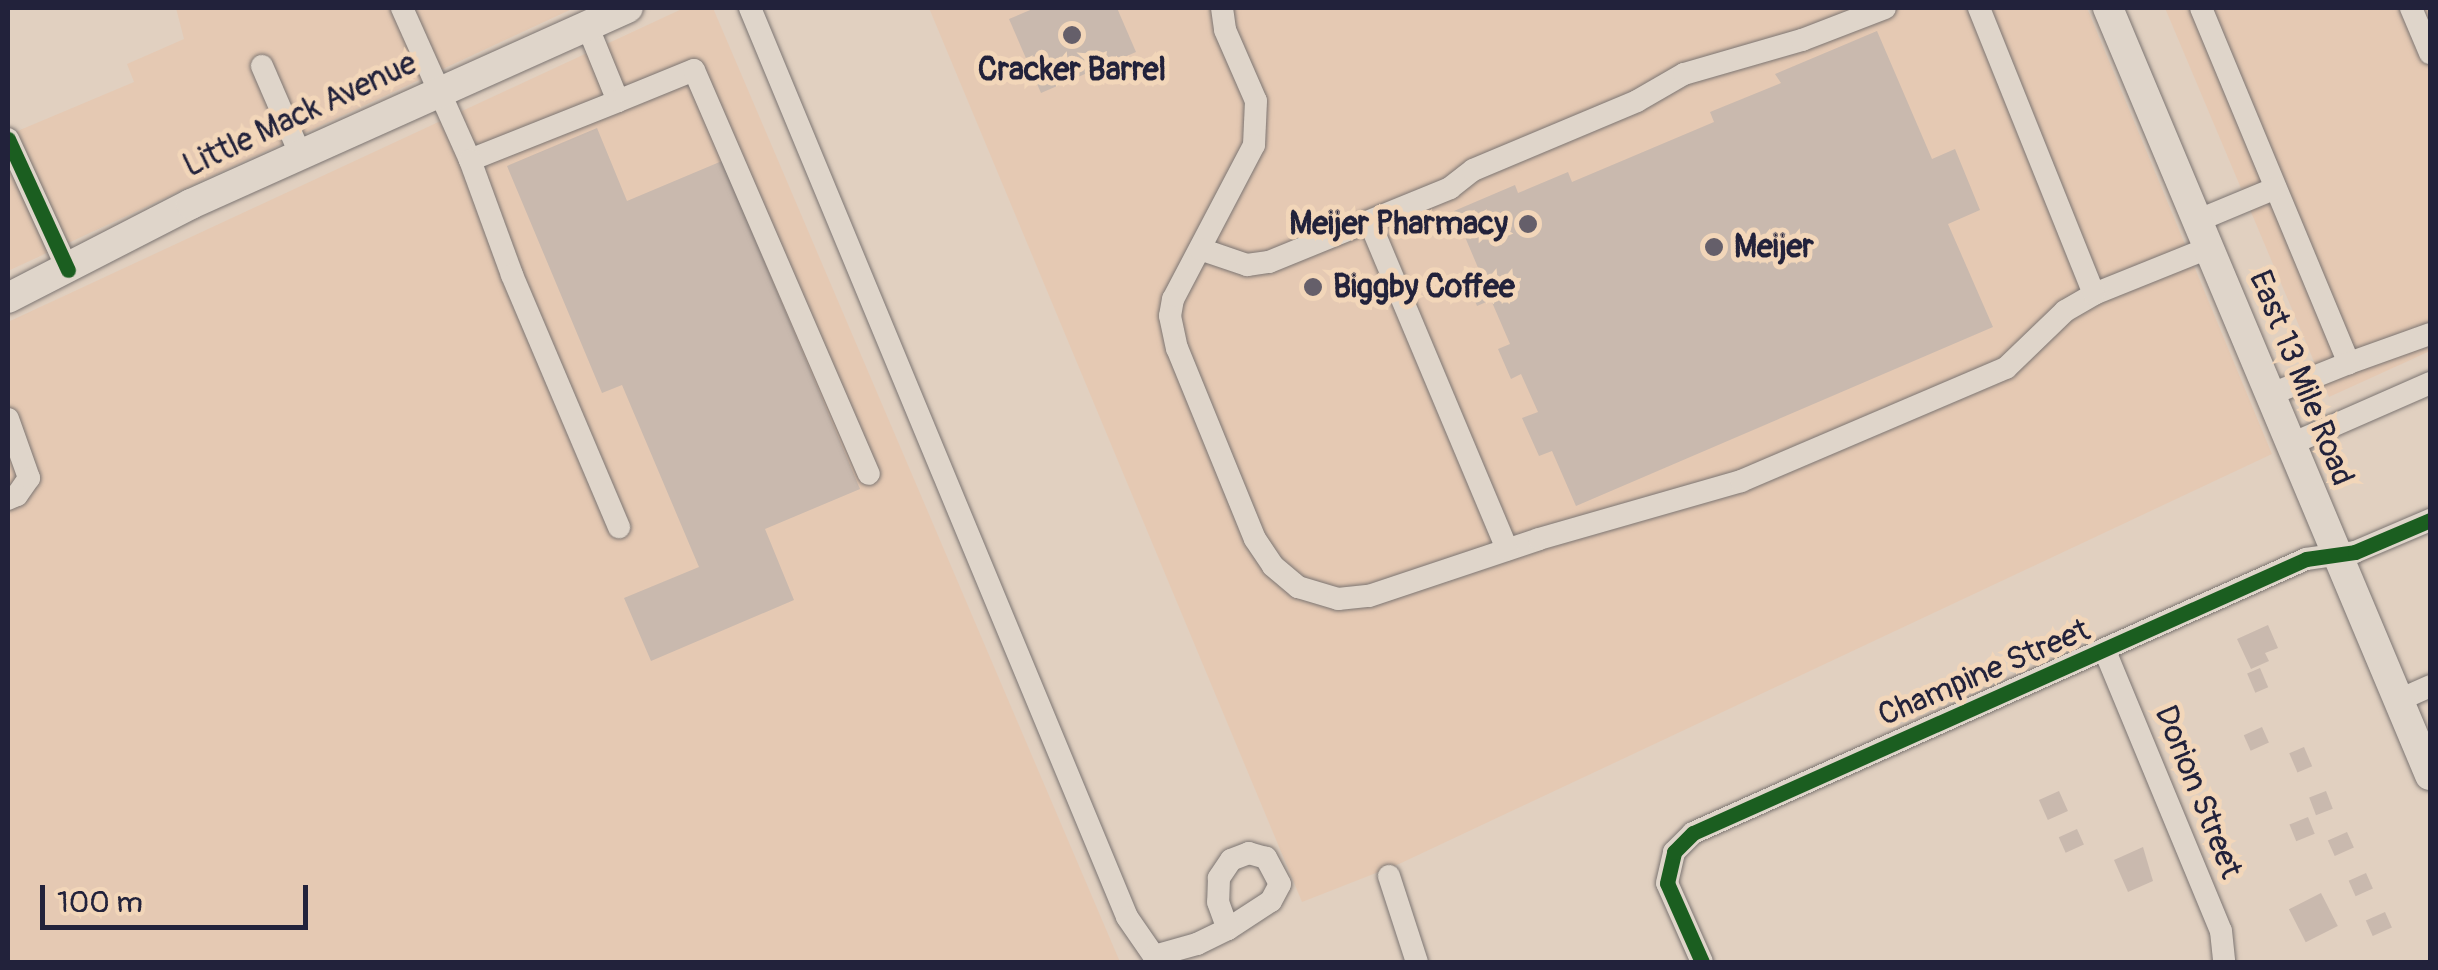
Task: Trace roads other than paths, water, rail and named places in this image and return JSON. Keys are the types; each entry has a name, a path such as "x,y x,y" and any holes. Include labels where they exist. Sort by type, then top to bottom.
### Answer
{"main road":[{"name":"Little Mack Avenue","path":"8,298 191,204 628,8"},
{"name":"East 13 Mile Road","path":"2108,8 2430,775"}],"street":[{"path":"402,8 470,160 512,276 619,527"},
{"path":"750,8 1128,917 1154,956 1174,953 1228,929"},
{"path":"1222,8 1225,30 1256,101 1254,145 1173,299 1173,332 1255,539 1273,566 1298,587 1338,599 1369,596 1508,549 1741,481 2006,368 2065,311 2205,234 2276,188"},
{"path":"1200,249 1247,266 1269,262 1450,188 1492,160 1637,101 1684,74 1802,40 1885,8"},
{"path":"1979,8 2094,294"},
{"path":"2201,8 2349,363"},
{"path":"2411,8 2430,53"},
{"path":"587,25 618,101"},
{"path":"262,66 300,154"},
{"path":"470,160 694,70 869,474"},
{"path":"8,138 68,270"},
{"path":"1370,223 1508,549"},
{"path":"2269,395 2430,334"},
{"path":"2289,445 2430,382"},
{"path":"8,419 29,478 17,494 8,498"},
{"name":"Champine Street","path":"1702,962 1670,893 1669,864 1693,833 2306,559 2337,556 2430,520"},
{"name":"Dorion Street","path":"2105,651 2221,932 2224,961"},
{"path":"2399,700 2430,686"},
{"path":"1388,876 1418,962"}],"place":[{"name":"Cracker Barrel","path":"1072,35"},
{"name":"Meijer Pharmacy","path":"1528,224"},
{"name":"Meijer","path":"1714,247"},
{"name":"Biggby Coffee","path":"1313,287"}]}
